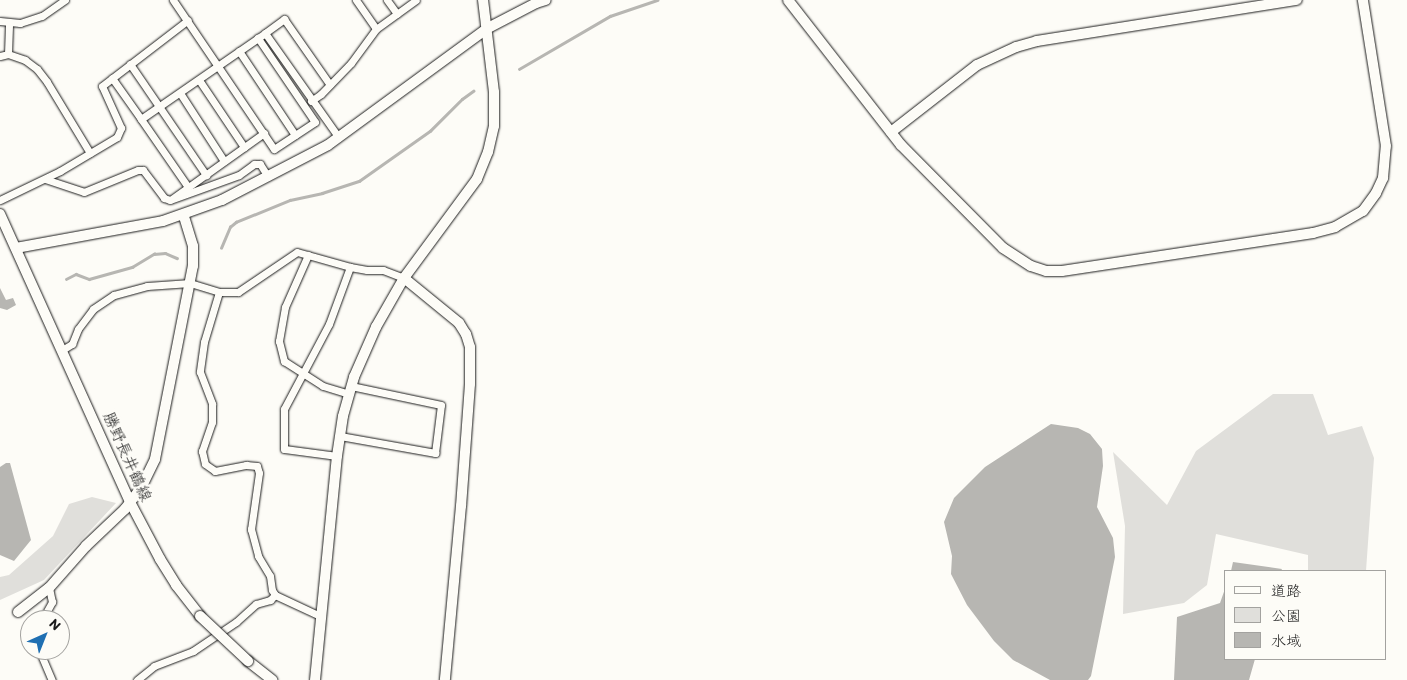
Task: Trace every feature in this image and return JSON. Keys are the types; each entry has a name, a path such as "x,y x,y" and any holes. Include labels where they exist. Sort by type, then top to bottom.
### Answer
{"street":[{"path":"0,21 20,23 42,16 65,0"},
{"path":"174,0 274,149 315,122 258,38"},
{"path":"356,0 376,29"},
{"path":"387,0 397,14"},
{"path":"311,101 351,63 376,29 416,0"},
{"path":"314,680 337,456 350,390 376,327 404,278 472,186 488,152 494,126 494,100 488,28 483,0"},
{"path":"16,248 133,228 184,216 222,200 339,138 488,28 536,3 546,0"},
{"path":"788,0 891,132 1003,248 1017,260 1046,271 1082,269 1313,233 1335,227 1363,211 1384,178 1386,146 1363,0"},
{"path":"891,132 977,64 1016,47 1037,41 1297,0"},
{"path":"141,119 284,19 330,85"},
{"path":"0,200 45,178 117,137 121,128 102,86 188,20"},
{"path":"8,54 9,23"},
{"path":"265,33 311,101 339,138"},
{"path":"239,52 295,135"},
{"path":"0,56 8,54 25,60 41,74 90,153"},
{"path":"130,64 206,175"},
{"path":"112,78 188,187"},
{"path":"199,80 244,147"},
{"path":"180,93 224,161"},
{"path":"170,200 264,133"},
{"path":"45,178 84,192 138,170 143,170 164,198 170,200 239,175 254,164 260,164 268,177"},
{"name":"勝野長井鶴線","path":"0,214 130,502 160,559 176,585 200,616 248,661 272,680"},
{"path":"18,612 49,588 67,566 130,502 141,488 155,459 190,283 193,246 184,216"},
{"path":"62,350 72,344 85,317 93,309 114,295 147,286 190,283 218,292 238,292 298,252 350,267 383,270 404,278 459,323 466,334 470,347 470,384 445,680"},
{"path":"308,255 285,307 279,340 284,361 323,386 441,405 435,453 340,436"},
{"path":"337,456 284,449 284,409 329,324 350,267"},
{"path":"218,292 204,342 200,372 212,404 212,422 202,451 205,464 215,472 246,465 257,466 259,473 251,529 258,556 270,576 274,595"},
{"path":"48,610 52,602 49,588"},
{"path":"274,595 320,616"},
{"path":"137,680 154,666 193,651 236,622 256,604 265,602 274,595"},
{"path":"43,660 52,680"}],"green space":[{"path":"1273,394 1313,394 1328,435 1362,426 1374,458 1366,570 1308,570 1308,555 1216,534 1207,585 1184,603 1123,614 1125,526 1113,452 1167,505 1196,451"},
{"path":"92,497 116,503 44,580 0,600 0,577 9,575 53,536 69,504"}],"water":[{"path":"0,288 6,300 13,298 16,305 7,310 0,308"},
{"path":"1051,424 1078,428 1090,434 1102,449 1103,466 1097,507 1113,538 1115,557 1091,676 1088,680 1050,680 1013,660 994,641 967,605 951,574 952,556 944,522 954,498 985,467"},
{"path":"10,463 31,540 14,561 0,555 0,467"},
{"path":"1233,562 1282,569 1282,570 1231,570"},
{"path":"1224,592 1224,660 1255,660 1249,680 1174,680 1177,617 1220,603"}],"waterway":[{"path":"519,69 610,16 657,0"},
{"path":"221,248 230,227 236,222 290,200 322,193 359,181 430,131 462,99 473,91"},
{"path":"66,279 76,274 89,279 132,267 154,254 165,253 177,258"}]}
